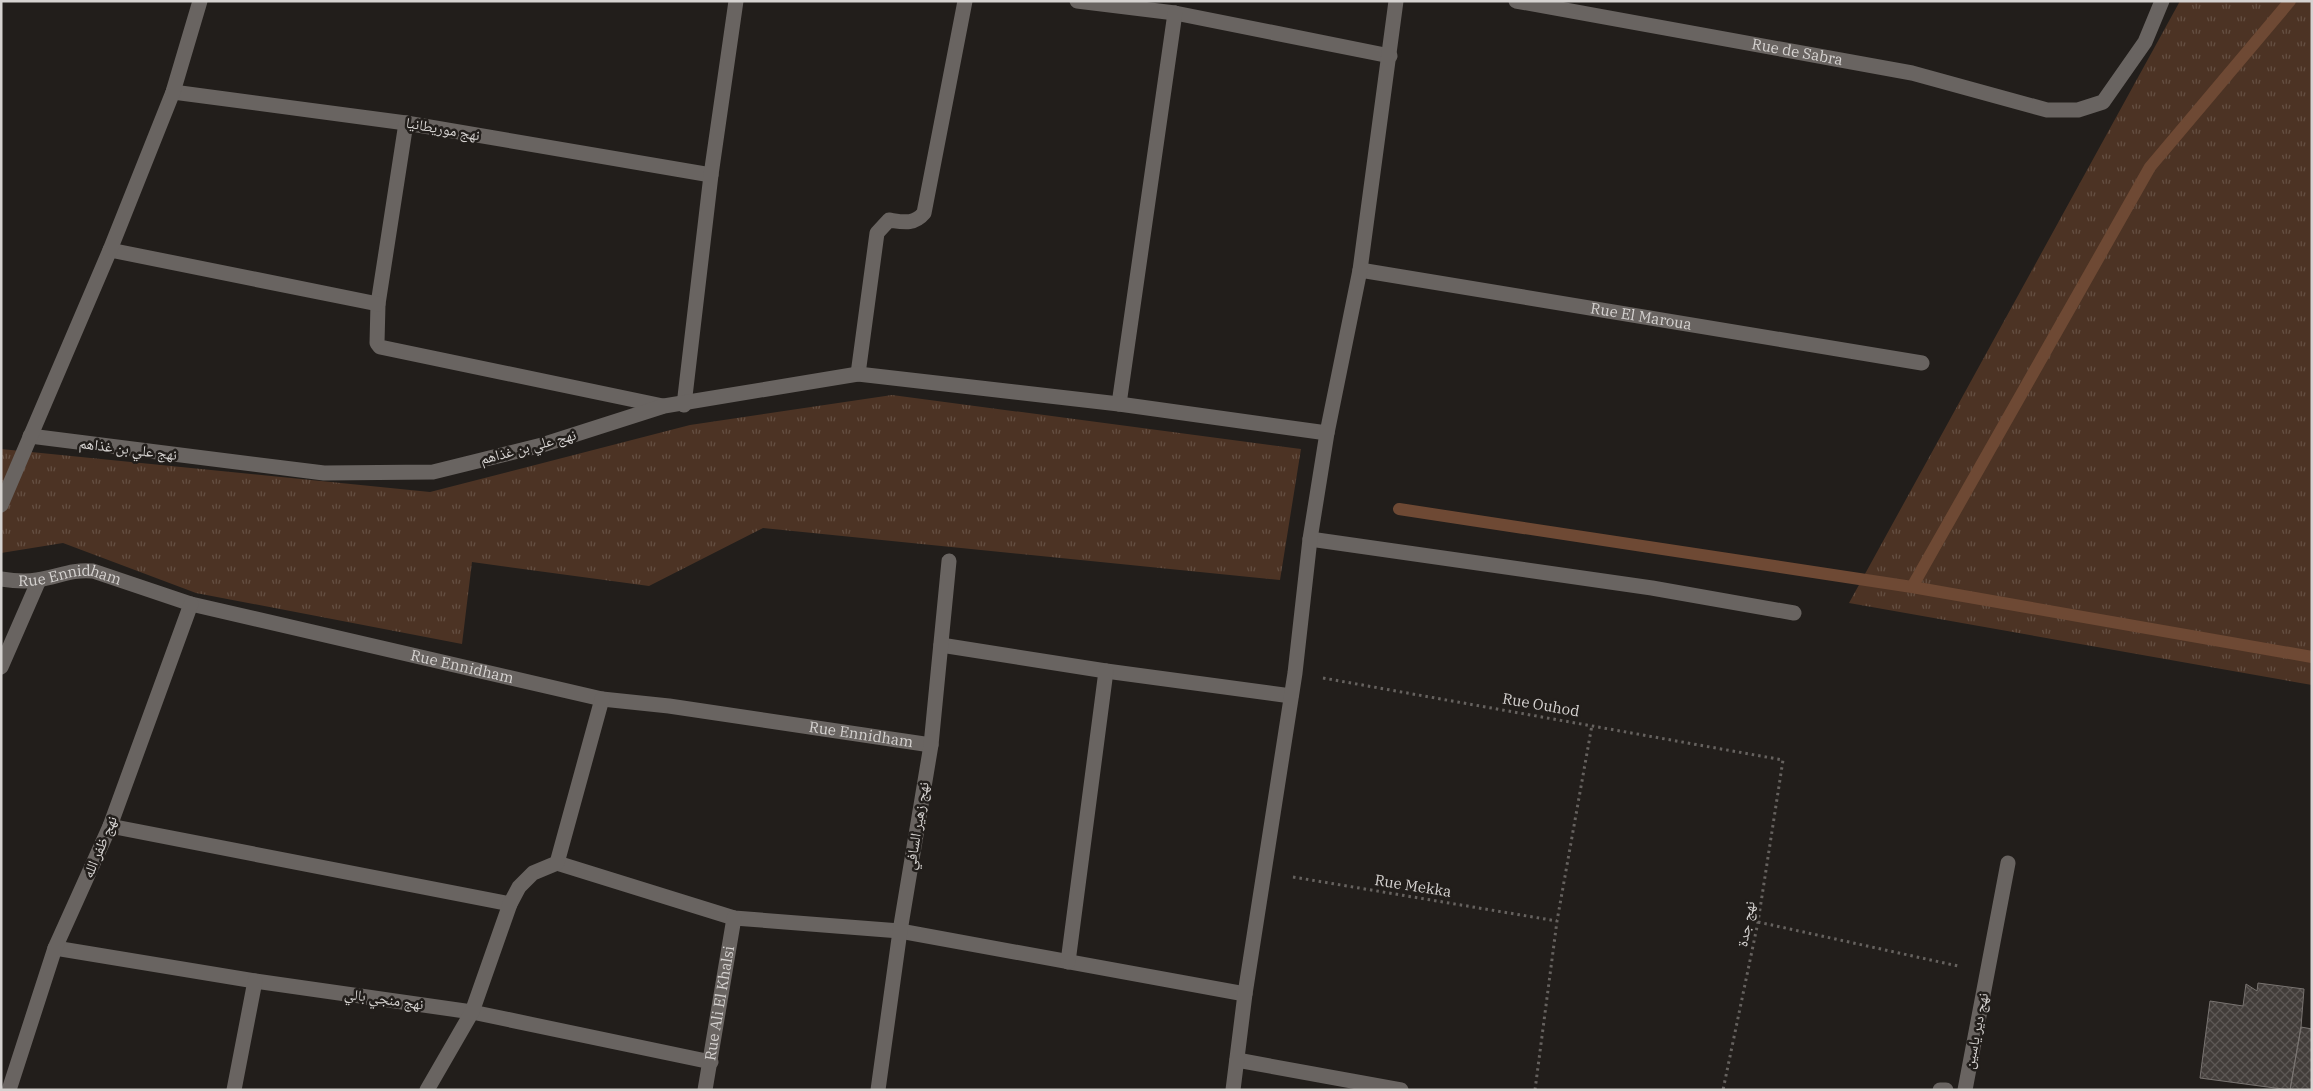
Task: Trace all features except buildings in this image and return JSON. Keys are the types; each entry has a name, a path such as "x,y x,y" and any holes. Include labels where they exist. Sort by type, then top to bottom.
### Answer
{"street":[{"path":"1,505 110,250 173,92 200,1"},
{"path":"684,405 711,175 736,1"},
{"path":"858,374 877,233 889,220 909,223 919,220 924,213 965,1"},
{"path":"1077,1 1175,13 1390,56"},
{"path":"1233,1090 1245,994 1295,673 1310,539 1327,433 1360,270 1396,1"},
{"name":"Rue de Sabra","path":"1516,1 1912,73 2047,110 2078,110 2103,102 2145,42 2162,1"},
{"path":"1119,404 1175,13"},
{"name":"نهج موريطانيا","path":"173,92 406,123 711,175"},
{"path":"406,123 378,304 377,343 383,348 664,406"},
{"path":"110,250 378,304"},
{"name":"Rue El Maroua","path":"1360,270 1922,363"},
{"name":"نهج علي بن غذاهم","path":"30,436 324,473 432,472 542,445 664,406 684,405 858,374 1119,404 1327,433"},
{"path":"1310,539 1652,588 1794,613"},
{"name":"نهج زهير السافي","path":"878,1090 900,931 931,745 949,561"},
{"name":"Rue Ennidham","path":"1,579 20,582 39,580 77,569 93,571 191,604 602,699 669,706 931,745"},
{"path":"1,667 39,580"},
{"name":"نهج ظفر الله","path":"9,1090 55,948 110,826 191,604"},
{"path":"941,645 1106,671 1291,696"},
{"path":"1068,962 1106,671"},
{"path":"556,863 602,699"},
{"path":"110,826 510,904"},
{"path":"428,1090 472,1012 510,904 519,887 533,873 556,863 734,918 900,931 1245,994"},
{"name":"نهج دير ياسين","path":"1965,1090 2008,863"},
{"name":"Rue Ali El Khalsi","path":"704,1090 711,1062 734,918"},
{"name":"نهج منجي بالي","path":"55,948 255,981 472,1012 711,1062"},
{"path":"234,1090 255,981"},
{"path":"1237,1060 1401,1090"},
{"path":"1940,1090 1946,1090"}],"path":[{"name":"Rue Ouhod","path":"1295,673 1782,760"},
{"path":"1535,1090 1557,921 1592,725"},
{"name":"نهج جدة","path":"1723,1090 1758,922 1782,760"},
{"name":"Rue Mekka","path":"1265,872 1557,921"},
{"path":"1758,922 1987,973"}],"green space":[{"path":"2180,1 2312,1 2312,685 1849,603"},
{"path":"892,395 1301,449 1280,580 763,528 649,586 472,562 462,644 196,593 63,543 1,553 1,449 430,492 690,425"}],"waterway":[{"path":"1912,587 2150,167 2290,1"},
{"path":"1399,509 1912,587 2312,657"}]}
